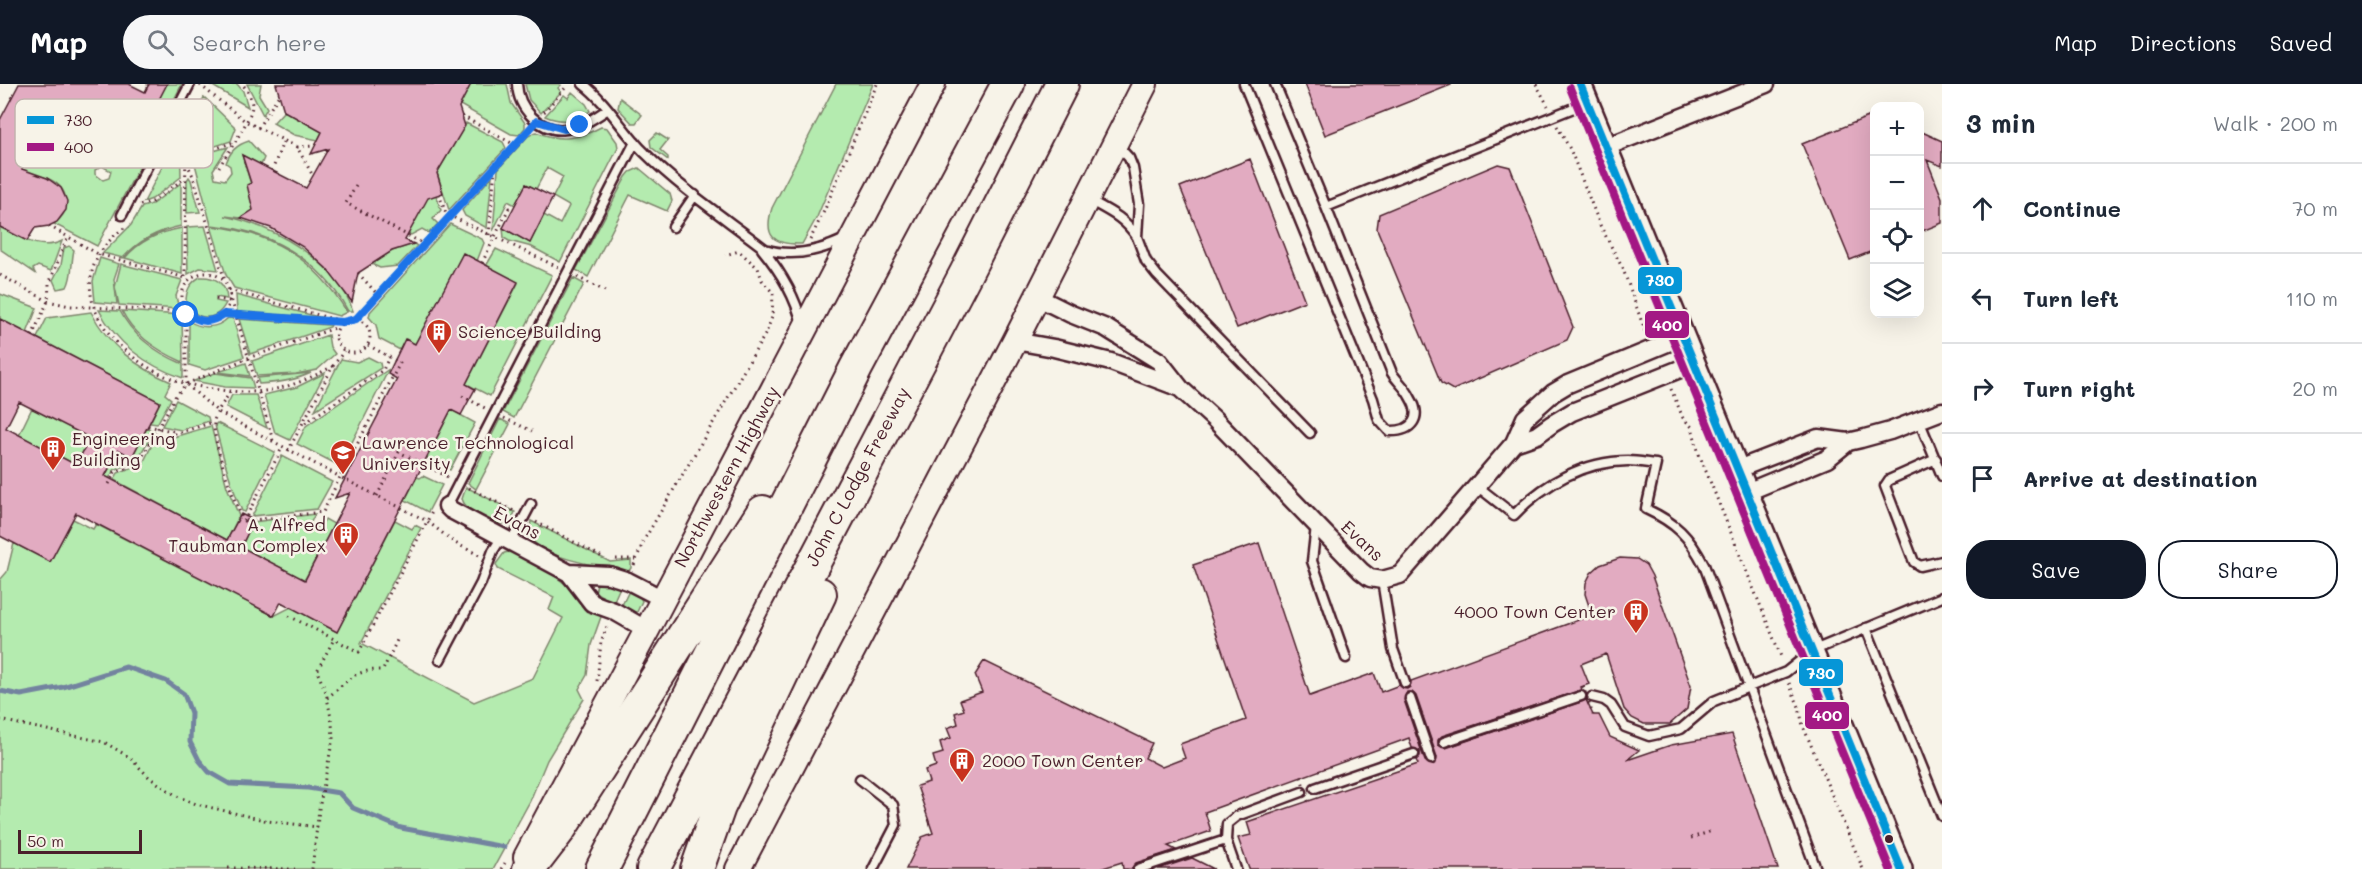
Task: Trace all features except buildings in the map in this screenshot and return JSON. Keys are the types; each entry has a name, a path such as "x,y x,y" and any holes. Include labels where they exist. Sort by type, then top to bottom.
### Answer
{"highway":[{"path":"602,869 856,368 1008,84"},
{"name":"John C Lodge Freeway","path":"653,869 966,273 1062,84"},
{"path":"529,869 566,820 856,368"},
{"path":"696,869 719,807 860,511 873,448"}],"main road":[{"name":"Northwestern Highway","path":"519,869 933,84"},
{"path":"738,869 1015,341 1145,84"}],"street":[{"path":"1606,147 1766,84"},
{"path":"1584,93 1901,869"},
{"name":"Evans","path":"1037,297 1107,328 1159,361 1181,389 1227,432 1361,571 1370,578 1382,580 1400,575 1514,443 1525,418 1539,404 1568,384 1684,336"},
{"name":"Evans","path":"1015,341 1111,362 1181,389"},
{"name":"Evans","path":"1514,443 1537,435 1572,412 1695,363"},
{"path":"1738,469 1818,438 1848,442 1890,431 1942,411"},
{"path":"1748,492 1827,459 1848,442"},
{"name":"Evans","path":"442,505 569,573 609,575 663,599"},
{"name":"Evans","path":"569,573 592,603 614,611 647,630"}],"lane":[{"path":"182,99 190,84"},
{"path":"517,84 517,92 524,110 537,121 564,129 580,125 608,109"},
{"path":"583,84 608,109 635,142 669,175 761,246 784,278 797,304 804,330"},
{"path":"1244,84 1373,399 1379,420 1389,431 1401,432 1409,429 1415,418 1416,409 1410,395 1392,373 1275,84"},
{"path":"1326,207 1584,93"},
{"path":"442,505 459,483 635,142"},
{"path":"1114,142 1129,158 1133,168 1139,204 1137,237"},
{"path":"122,215 146,168"},
{"path":"673,227 695,195"},
{"path":"1086,199 1128,223 1137,237 1146,261 1157,275 1310,433"},
{"path":"761,246 783,253 801,252 835,244 852,236"},
{"path":"1919,420 1942,476"},
{"path":"1936,459 1889,480 1885,486 1914,562 1920,566 1942,561"},
{"path":"1478,486 1514,515 1545,487 1593,466 1628,461 1656,464 1646,509 1678,527 1692,542 1704,565 1816,869"},
{"path":"440,660 481,583 490,560 525,516 531,504"},
{"path":"1317,525 1312,561 1346,658"},
{"path":"1382,580 1393,649 1405,683"},
{"path":"1592,698 1604,700 1611,705 1625,727 1649,736 1681,729 1714,701 1786,672 1812,651 1942,597"},
{"path":"1866,628 1942,816"},
{"path":"1444,742 1582,691"},
{"path":"1410,698 1431,759"},
{"path":"1315,788 1414,754"},
{"path":"860,779 893,805 896,825 873,869"},
{"path":"1236,869 1226,840 1227,824 1237,816 1302,792"},
{"path":"1138,869 1226,840"}],"path":[{"path":"199,84 245,122 297,147 315,146"},
{"path":"219,167 252,106 249,95 242,84"},
{"path":"801,252 825,209 877,84"},
{"path":"1536,84 1544,98"},
{"path":"0,275 48,302 70,306 186,312 200,321 209,321 224,314 343,322 356,319 567,86"},
{"path":"258,128 279,95"},
{"path":"462,116 515,145"},
{"path":"1562,136 1600,225 1623,269 1644,328"},
{"path":"213,149 234,142"},
{"path":"272,171 283,142"},
{"path":"297,147 313,176"},
{"path":"491,236 495,167"},
{"path":"184,168 187,279 182,298 186,312 186,384 218,412 274,444 427,521 454,543 490,560"},
{"path":"189,168 229,290 274,444"},
{"path":"139,205 152,202 185,178"},
{"path":"356,186 346,203 424,244"},
{"path":"439,194 446,214 449,216 605,291"},
{"path":"482,263 491,236 509,208 512,210"},
{"path":"49,226 98,254 187,279 205,273 220,278 226,284"},
{"path":"32,336 48,302 49,284 68,236"},
{"path":"725,255 739,251 758,267 762,280 773,293"},
{"path":"98,254 90,278 92,306 103,326 125,351 142,363 186,384 230,392 259,391 296,384 333,366"},
{"path":"358,273 378,295"},
{"path":"377,496 399,452 604,558 636,558 722,404 766,333 772,317 773,293 784,278"},
{"path":"229,290 343,322"},
{"path":"224,314 230,296"},
{"path":"216,299 230,301"},
{"path":"338,327 337,343 344,351 357,353 368,345 371,337 365,323 356,319"},
{"path":"109,484 115,472 139,463 175,397 186,384 248,358 338,327 343,322"},
{"path":"244,521 323,512 400,363 368,345"},
{"path":"288,451 333,366 344,351"},
{"path":"303,424 383,370 389,357"},
{"path":"230,392 214,422 220,456 230,489 244,521"},
{"path":"1673,393 1683,418 1692,427 1699,454 1780,653"},
{"path":"480,418 486,408"},
{"path":"151,441 214,422"},
{"path":"148,426 179,433"},
{"path":"244,521 282,448"},
{"path":"445,486 450,478"},
{"path":"290,616 359,651 427,521 442,505"},
{"path":"327,699 353,675 366,670 383,670 398,638"},
{"path":"312,869 319,809 333,738 327,699 317,671 334,639"},
{"path":"1790,687 1799,707 1803,726 1863,869"},
{"path":"1582,691 1593,716"},
{"path":"0,720 104,742 129,757 150,778 196,804 268,821 318,827"},
{"path":"1301,777 1308,801"},
{"path":"1691,838 1712,831"},
{"path":"228,868 295,869"}],"green space":[{"path":"167,84 182,84 174,99 146,99"},
{"path":"237,84 243,91 248,107 211,85"},
{"path":"247,84 261,84 259,95 267,108 263,115"},
{"path":"471,84 507,84 511,103 525,123 525,128 519,135 511,134 460,105"},
{"path":"525,84 558,84 561,85 558,88 561,92 541,113 529,100"},
{"path":"836,84 873,84 817,217 802,244 778,241 770,232 772,208"},
{"path":"572,92 586,104 590,111 568,120 557,120 545,116 564,95 568,98"},
{"path":"620,98 642,115 636,123 632,123 618,108"},
{"path":"213,106 236,128 231,141 213,147"},
{"path":"284,111 322,132 318,140 294,135 273,123"},
{"path":"466,123 503,142 506,148 449,210 437,173"},
{"path":"601,127 607,128 617,142 618,148 560,262 532,247 504,238 503,228 530,243 544,215 560,224 569,206 553,197 563,177 547,168 536,189 526,184 515,205 508,201 493,231 498,169 528,136 536,132 553,137 569,138"},
{"path":"657,133 668,140 660,150 668,157 668,160 651,147 650,140"},
{"path":"249,141 264,158 261,165 242,155 258,207 241,218 225,216 263,228 301,248 333,276 345,293 353,311 348,311 323,276 291,250 253,233 211,225 196,168 213,168 213,151 228,147 213,170 215,178 225,180 231,172 230,166 226,163 229,155"},
{"path":"23,168 98,168 95,170 95,174 103,180 109,178 111,171 106,168 139,168 97,246 54,224 63,216 66,207 65,196 57,184 35,175 20,174"},
{"path":"161,168 181,168 181,177 152,199 144,202"},
{"path":"639,168 670,194 672,201 667,211 630,195 588,277 576,270 626,177 630,172"},
{"path":"492,176 487,228 465,216 462,210"},
{"path":"189,177 200,212 187,213 187,180"},
{"path":"181,183 181,226 149,237 123,258 103,253 131,225 142,207 152,204"},
{"path":"436,195 441,210 433,219 438,224 429,233 422,229 411,235 363,210"},
{"path":"450,224 482,239 484,243 477,261 463,254 415,344 406,339 400,350 379,339 376,325 369,317 370,312"},
{"path":"205,226 218,270 200,268 188,274 187,227"},
{"path":"211,226 253,235 290,251 321,277 347,312 339,316 234,288 226,275"},
{"path":"0,227 38,244 54,244 62,241 51,271 38,266 33,269 35,273 0,249"},
{"path":"182,228 182,274 125,258 137,246 150,238"},
{"path":"414,244 417,246 398,266 380,268 371,264 379,255"},
{"path":"69,246 74,250 70,278 67,287 57,289 53,280 61,265 64,248"},
{"path":"496,249 552,275 490,396 469,385 464,388 518,283 486,266"},
{"path":"100,258 119,264 114,279 117,304 95,302 93,281"},
{"path":"121,264 182,280 176,296 179,309 119,305 115,287"},
{"path":"200,277 215,279 226,293 227,299 216,297 216,301 226,303 214,316 197,315 186,302 189,287"},
{"path":"573,278 584,284 514,418 503,412"},
{"path":"0,294 37,308 27,333 0,319"},
{"path":"236,295 322,318 237,312"},
{"path":"99,310 120,311 132,329 147,343 183,364 183,378 157,367 134,352 115,333"},
{"path":"122,311 182,315 183,362 148,342 133,328"},
{"path":"91,312 106,335 125,354 146,370 171,382 165,394 171,399 157,424 150,423 160,402 37,338 47,318"},
{"path":"228,318 233,318 244,357 205,370 189,365 189,321 209,327 224,322"},
{"path":"239,319 331,325 250,354"},
{"path":"328,335 330,347 335,354 317,370 296,374 257,376 252,361"},
{"path":"368,357 380,363 381,368 315,410 341,359 357,362"},
{"path":"246,363 250,376 218,372"},
{"path":"389,369 340,466 297,444 306,426"},
{"path":"215,373 251,378 254,388 225,387 194,381"},
{"path":"311,373 292,380 272,383 259,384 257,378"},
{"path":"325,373 290,440 275,433 264,395 297,387"},
{"path":"232,395 256,395 267,428 226,407"},
{"path":"176,400 208,417 209,421 181,430 162,426"},
{"path":"453,406 455,412 475,423 450,470 427,458"},
{"path":"32,408 90,438 76,465 19,435"},
{"path":"500,419 510,424 476,489 468,483"},
{"path":"217,423 275,452 245,512 242,511 227,468 215,425"},
{"path":"211,426 227,487 239,516 227,540 114,480 118,473 143,463 153,443"},
{"path":"147,428 154,431 136,462 114,470 107,482 103,480 119,450 132,457"},
{"path":"282,456 332,482 317,509 252,516"},
{"path":"423,476 442,485 428,512 405,500 417,477"},
{"path":"466,487 515,512 512,519 501,524 488,520 468,508 462,499"},
{"path":"315,514 310,524 319,529 325,519 334,524 297,594 295,575 241,547 253,522"},
{"path":"73,519 93,529 96,524 274,616 291,607 337,632 395,520 412,529 415,525 421,528 361,643 474,702 533,678 563,618 549,610 554,597 498,569 496,564 504,553 526,557 569,586 602,614 591,645 587,675 579,689 584,699 547,760 530,801 493,869 0,869 0,580 7,572 14,543 50,562"},
{"path":"531,521 610,562 631,560 631,568 627,573 573,560 546,550 535,543 529,535"},
{"path":"604,580 620,587 613,603 595,592 597,584"},
{"path":"629,591 640,597 642,601 637,612 634,613 621,607"}],"waterway":[{"path":"0,691 21,695 63,687 126,667 166,681 184,694 191,713 190,742 199,760 209,772 230,784 308,788 339,793 353,808 401,828 504,847"}],"transit line":[{"name":"730","path":"1580,84 1901,869"},
{"name":"400","path":"1570,88 1890,869"}],"place":[{"name":"Science Building","path":"439,355"},
{"name":"Engineering Building","path":"53,472"},
{"name":"Lawrence Technological University","path":"343,476"},
{"name":"A. Alfred Taubman Complex","path":"346,558"},
{"name":"4000 Town Center","path":"1636,635"},
{"name":"2000 Town Center","path":"962,784"}],"route":[{"path":"186,315 186,312 200,321 217,319 224,314 343,322 356,319 537,121 550,127 564,129 580,125"}]}
